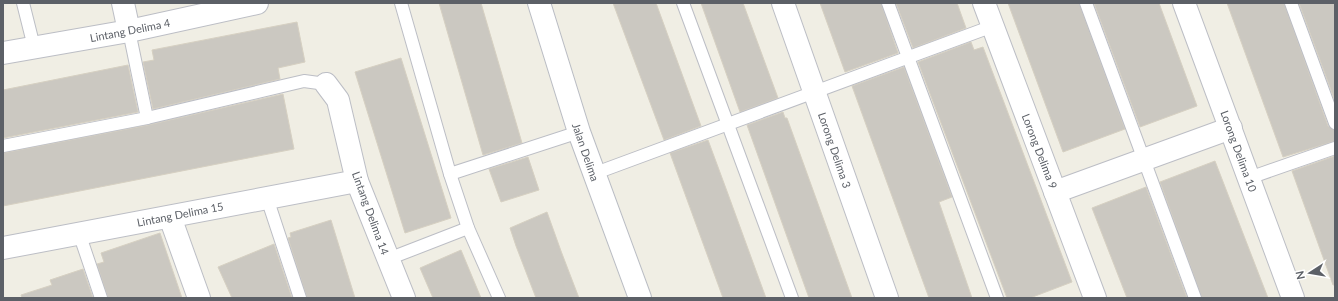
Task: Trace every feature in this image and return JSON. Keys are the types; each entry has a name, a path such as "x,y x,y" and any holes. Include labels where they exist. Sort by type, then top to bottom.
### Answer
{"street":[{"path":"123,3 129,31"},
{"name":"Lintang Delima 4","path":"3,53 129,31 212,8 257,3"},
{"name":"Jalan Delima","path":"540,3 593,174 640,298"},
{"name":"Lorong Delima 3","path":"783,3 887,298"},
{"name":"Lorong Delima 9","path":"984,3 1095,298"},
{"name":"Lorong Delima 10","path":"1184,3 1293,298"},
{"name":"Lintang Delima 14","path":"326,84 338,100 357,181 404,298"},
{"path":"1055,192 1231,128"},
{"name":"Lintang Delima 15","path":"3,248 357,181"},
{"path":"170,216 200,298"}],"lane":[{"path":"23,3 34,47"},
{"path":"401,3 450,174 468,228 499,298"},
{"path":"683,3 792,298"},
{"path":"888,3 997,298"},
{"path":"1086,3 1195,298"},
{"path":"1291,3 1335,123"},
{"path":"593,174 993,26"},
{"path":"129,31 147,118"},
{"path":"3,146 147,118 304,81 326,84"},
{"path":"450,174 579,132"},
{"path":"1249,178 1335,148"},
{"path":"267,198 300,298"},
{"path":"388,259 468,228"},
{"path":"80,233 101,298"}],"building":[{"path":"439,3 481,3 522,143 483,155"},
{"path":"613,3 656,3 701,126 664,140"},
{"path":"701,3 743,3 778,98 740,112"},
{"path":"820,3 881,3 898,53 845,72"},
{"path":"896,3 957,3 966,28 913,48"},
{"path":"1008,3 1079,3 1125,129 1063,152"},
{"path":"1094,3 1159,3 1197,106 1140,127"},
{"path":"1227,3 1284,3 1328,126 1335,130 1335,141 1283,157"},
{"path":"1299,3 1335,3 1335,101"},
{"path":"297,22 305,62 278,68 280,79 153,109 143,62 154,60 152,50"},
{"path":"971,42 974,50 983,47 1072,282 1030,298 1007,298 918,62"},
{"path":"401,58 451,218 405,233 355,72"},
{"path":"128,65 138,112 3,138 3,90"},
{"path":"904,67 952,197 939,202 972,298 929,298 852,86"},
{"path":"283,94 294,149 3,206 3,153 148,125"},
{"path":"783,112 785,118 787,118 852,298 809,298 747,125"},
{"path":"708,140 766,298 723,298 670,153"},
{"path":"1335,156 1335,285 1333,285 1292,171"},
{"path":"528,157 539,190 501,202 489,169"},
{"path":"1215,161 1268,298 1202,298 1160,182"},
{"path":"1146,187 1187,298 1127,298 1092,208"},
{"path":"547,212 579,298 536,298 516,246 510,228"},
{"path":"331,220 355,298 307,298 288,238 291,237 290,233"},
{"path":"160,233 182,298 108,298 97,264 104,262 101,253"},
{"path":"274,244 292,298 232,298 218,267"},
{"path":"461,250 481,298 433,298 420,268"},
{"path":"83,269 93,298 22,298 21,295 52,285 50,280"}]}
